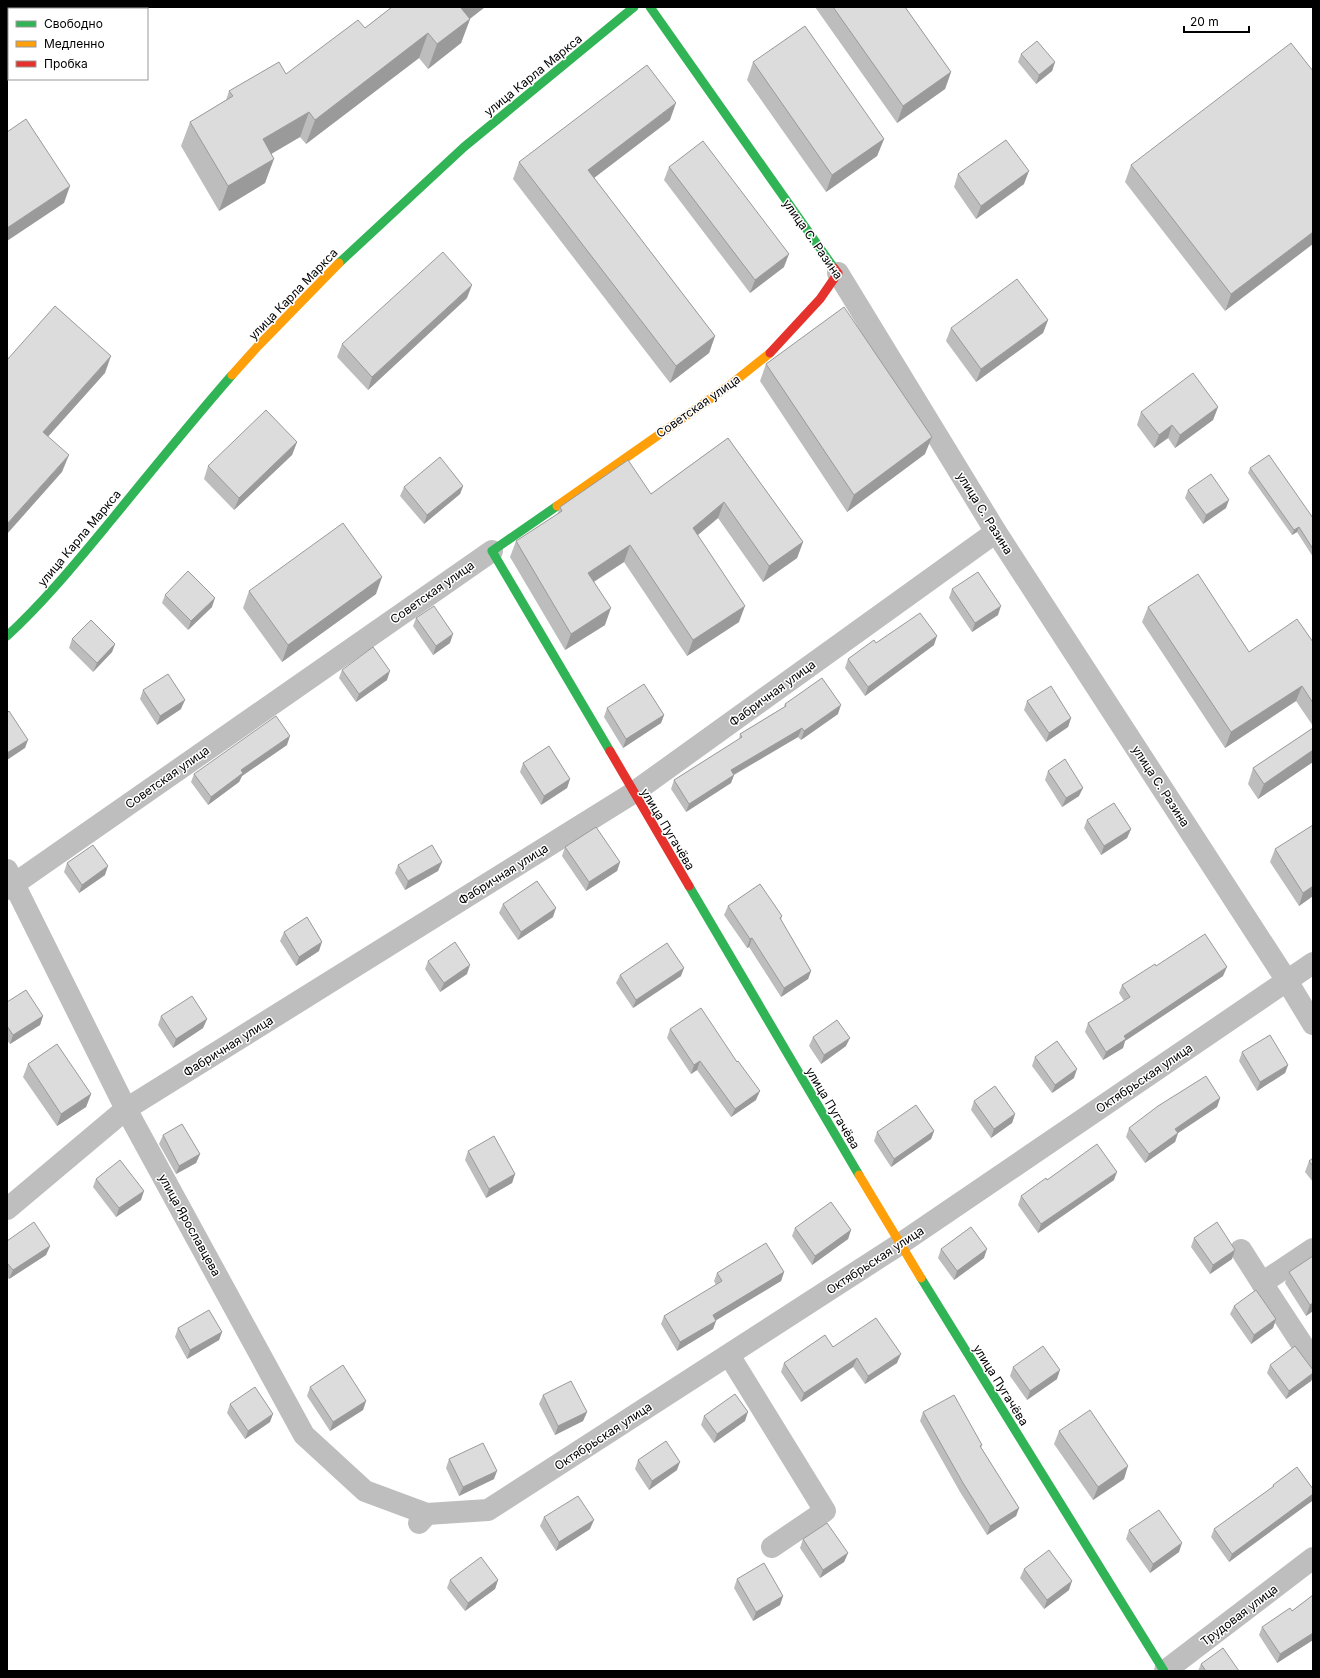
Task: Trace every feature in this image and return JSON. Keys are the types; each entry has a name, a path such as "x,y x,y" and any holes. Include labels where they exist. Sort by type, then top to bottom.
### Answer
{"street":[{"name":"улица Карла Маркса","path":"7,636 29,616 81,556 202,409 258,346 324,277 464,147 634,7"},
{"name":"улица С. Разина","path":"650,7 838,274 996,532 1287,981 1313,1024"},
{"name":"Советская улица","path":"10,881 492,551 730,385 776,349 820,299 838,274"},
{"name":"Фабричная улица","path":"7,1210 126,1110 633,793 996,532"},
{"name":"улица Пугачёва","path":"492,551 633,793 900,1244 1165,1671"},
{"name":"улица Ярославцева","path":"10,881 126,1110 304,1435 365,1491 423,1518"},
{"name":"Октябрьская улица","path":"423,1518 488,1510 900,1244 1313,963"},
{"path":"1262,1283 1313,1249"},
{"path":"1241,1250 1313,1361"},
{"path":"729,1355 825,1511 772,1547"},
{"name":"Трудовая улица","path":"1165,1671 1313,1558"}],"building":[{"path":"392,7 462,7 461,8 470,19 437,44 428,33 315,120 309,112 263,139 274,159 228,186 190,122 233,96 229,91 279,62 286,74 358,20 365,28"},
{"path":"833,7 905,7 951,72 903,106"},
{"path":"805,26 884,139 832,175 753,62"},
{"path":"1037,41 1055,62 1039,75 1021,54"},
{"path":"1291,43 1313,71 1313,232 1231,294 1131,165"},
{"path":"647,65 676,103 588,170 715,336 676,366 519,162"},
{"path":"26,119 70,186 7,228 7,132"},
{"path":"1006,140 1029,171 981,206 958,174"},
{"path":"703,141 789,254 755,280 669,167"},
{"path":"443,252 472,285 372,377 342,344"},
{"path":"1017,279 1048,320 981,369 951,328"},
{"path":"55,306 111,356 43,432 69,455 7,524 7,360"},
{"path":"844,307 932,437 854,495 766,364"},
{"path":"1193,373 1218,407 1180,435 1172,425 1159,435 1141,412"},
{"path":"266,410 297,442 239,498 208,466"},
{"path":"728,438 803,542 769,566 724,502 693,528 745,606 693,640 630,545 588,573 611,608 571,634 516,541 562,511 560,507 628,460 651,494"},
{"path":"1269,455 1313,518 1313,549 1299,527 1294,530 1250,468"},
{"path":"440,457 463,486 427,515 404,487"},
{"path":"1211,474 1229,500 1206,515 1188,490"},
{"path":"343,523 382,577 288,645 249,591"},
{"path":"188,571 215,598 191,621 165,595"},
{"path":"978,572 1001,606 975,623 952,589"},
{"path":"1198,574 1249,652 1297,619 1313,642 1313,703 1302,686 1231,732 1148,607"},
{"path":"434,606 453,634 436,646 416,618"},
{"path":"920,613 937,636 868,687 848,659 874,640 876,643"},
{"path":"91,620 115,644 97,663 72,639"},
{"path":"373,647 390,671 359,694 342,670"},
{"path":"168,674 185,700 160,716 143,690"},
{"path":"822,678 841,705 804,731 802,728 731,770 734,775 689,804 674,780 742,737 740,734 786,706 785,704"},
{"path":"644,684 664,715 626,739 607,708"},
{"path":"1051,686 1071,718 1049,733 1027,701"},
{"path":"9,711 28,740 7,753 7,713"},
{"path":"276,716 290,736 241,770 243,773 211,797 194,774"},
{"path":"1313,728 1313,750 1264,784 1253,768"},
{"path":"549,746 570,779 544,796 523,763"},
{"path":"1065,759 1083,788 1066,798 1048,771"},
{"path":"1114,803 1131,829 1104,846 1087,820"},
{"path":"1313,825 1313,886 1303,893 1275,849"},
{"path":"596,827 620,862 589,882 565,847"},
{"path":"93,845 108,866 82,885 67,863"},
{"path":"432,845 442,862 408,881 398,865"},
{"path":"537,881 556,908 521,932 503,904"},
{"path":"760,884 782,916 780,918 811,971 784,988 752,938 750,939 728,906"},
{"path":"307,917 322,942 299,957 284,932"},
{"path":"1205,934 1227,967 1124,1036 1126,1039 1106,1052 1088,1023 1130,997 1122,985 1155,964 1156,966"},
{"path":"455,942 470,965 444,983 428,961"},
{"path":"667,943 684,968 636,1000 620,975"},
{"path":"26,990 43,1016 13,1035 7,1026 7,1002"},
{"path":"192,996 207,1019 176,1039 161,1016"},
{"path":"701,1008 737,1062 738,1061 760,1091 735,1109 700,1061 694,1065 670,1029"},
{"path":"837,1020 850,1038 824,1055 813,1037"},
{"path":"1270,1035 1288,1065 1260,1082 1242,1052"},
{"path":"1057,1041 1077,1069 1055,1085 1035,1057"},
{"path":"57,1044 91,1094 61,1114 28,1064"},
{"path":"1206,1076 1220,1098 1175,1129 1178,1133 1149,1154 1129,1128 1158,1106"},
{"path":"995,1086 1015,1114 994,1129 974,1101"},
{"path":"916,1105 934,1131 894,1159 877,1132"},
{"path":"182,1124 200,1154 179,1166 163,1135"},
{"path":"494,1136 515,1174 489,1189 468,1151"},
{"path":"1097,1144 1117,1172 1041,1224 1021,1196 1046,1178 1047,1180"},
{"path":"1313,1158 1313,1166 1309,1161"},
{"path":"120,1160 144,1191 119,1208 96,1179"},
{"path":"831,1202 851,1230 815,1256 795,1228"},
{"path":"34,1222 50,1246 13,1270 7,1263 7,1241"},
{"path":"1217,1222 1235,1250 1213,1265 1194,1238"},
{"path":"971,1227 987,1249 957,1271 941,1249"},
{"path":"766,1243 784,1272 713,1315 716,1321 680,1342 664,1316 722,1281 717,1273"},
{"path":"1313,1256 1313,1303 1310,1305 1289,1272"},
{"path":"1256,1290 1276,1319 1254,1335 1234,1306"},
{"path":"209,1310 222,1332 190,1350 178,1328"},
{"path":"876,1318 901,1354 868,1376 857,1358 804,1393 784,1363 825,1335 833,1347"},
{"path":"1043,1346 1060,1370 1030,1391 1013,1367"},
{"path":"1295,1346 1313,1370 1313,1373 1289,1391 1270,1365"},
{"path":"343,1365 366,1401 333,1422 310,1387"},
{"path":"571,1381 587,1412 558,1426 543,1395"},
{"path":"255,1387 273,1414 248,1431 230,1404"},
{"path":"735,1394 748,1412 717,1434 704,1416"},
{"path":"954,1395 982,1445 980,1446 1019,1508 990,1526 963,1483 923,1412"},
{"path":"1090,1410 1128,1466 1098,1487 1059,1431"},
{"path":"666,1441 680,1462 652,1481 638,1460"},
{"path":"483,1443 497,1471 463,1487 449,1459"},
{"path":"1297,1467 1313,1489 1313,1494 1232,1554 1214,1529 1274,1486 1273,1485"},
{"path":"578,1496 594,1520 559,1542 544,1517"},
{"path":"1159,1510 1182,1543 1153,1564 1129,1530"},
{"path":"827,1523 848,1553 823,1570 803,1539"},
{"path":"1049,1550 1072,1581 1047,1600 1024,1569"},
{"path":"481,1557 498,1580 468,1603 450,1580"},
{"path":"764,1563 783,1596 756,1612 737,1579"},
{"path":"1313,1595 1313,1633 1280,1654 1262,1627 1290,1608 1292,1611"},
{"path":"1223,1648 1239,1671 1206,1671 1201,1664"}],"traffic: fast":[{"path":"339,263 464,147 634,7"},
{"path":"650,7 834,268"},
{"path":"7,636 62,579 232,375"},
{"path":"557,506 492,551 610,751"},
{"path":"689,886 859,1175"},
{"path":"921,1278 1164,1671"}],"traffic: slow":[{"path":"232,375 258,346 339,263"},
{"path":"557,506 730,385 770,353"},
{"path":"859,1175 921,1278"}],"traffic: jam":[{"path":"770,353 820,299 838,273 834,268"},
{"path":"610,751 689,886"}]}
